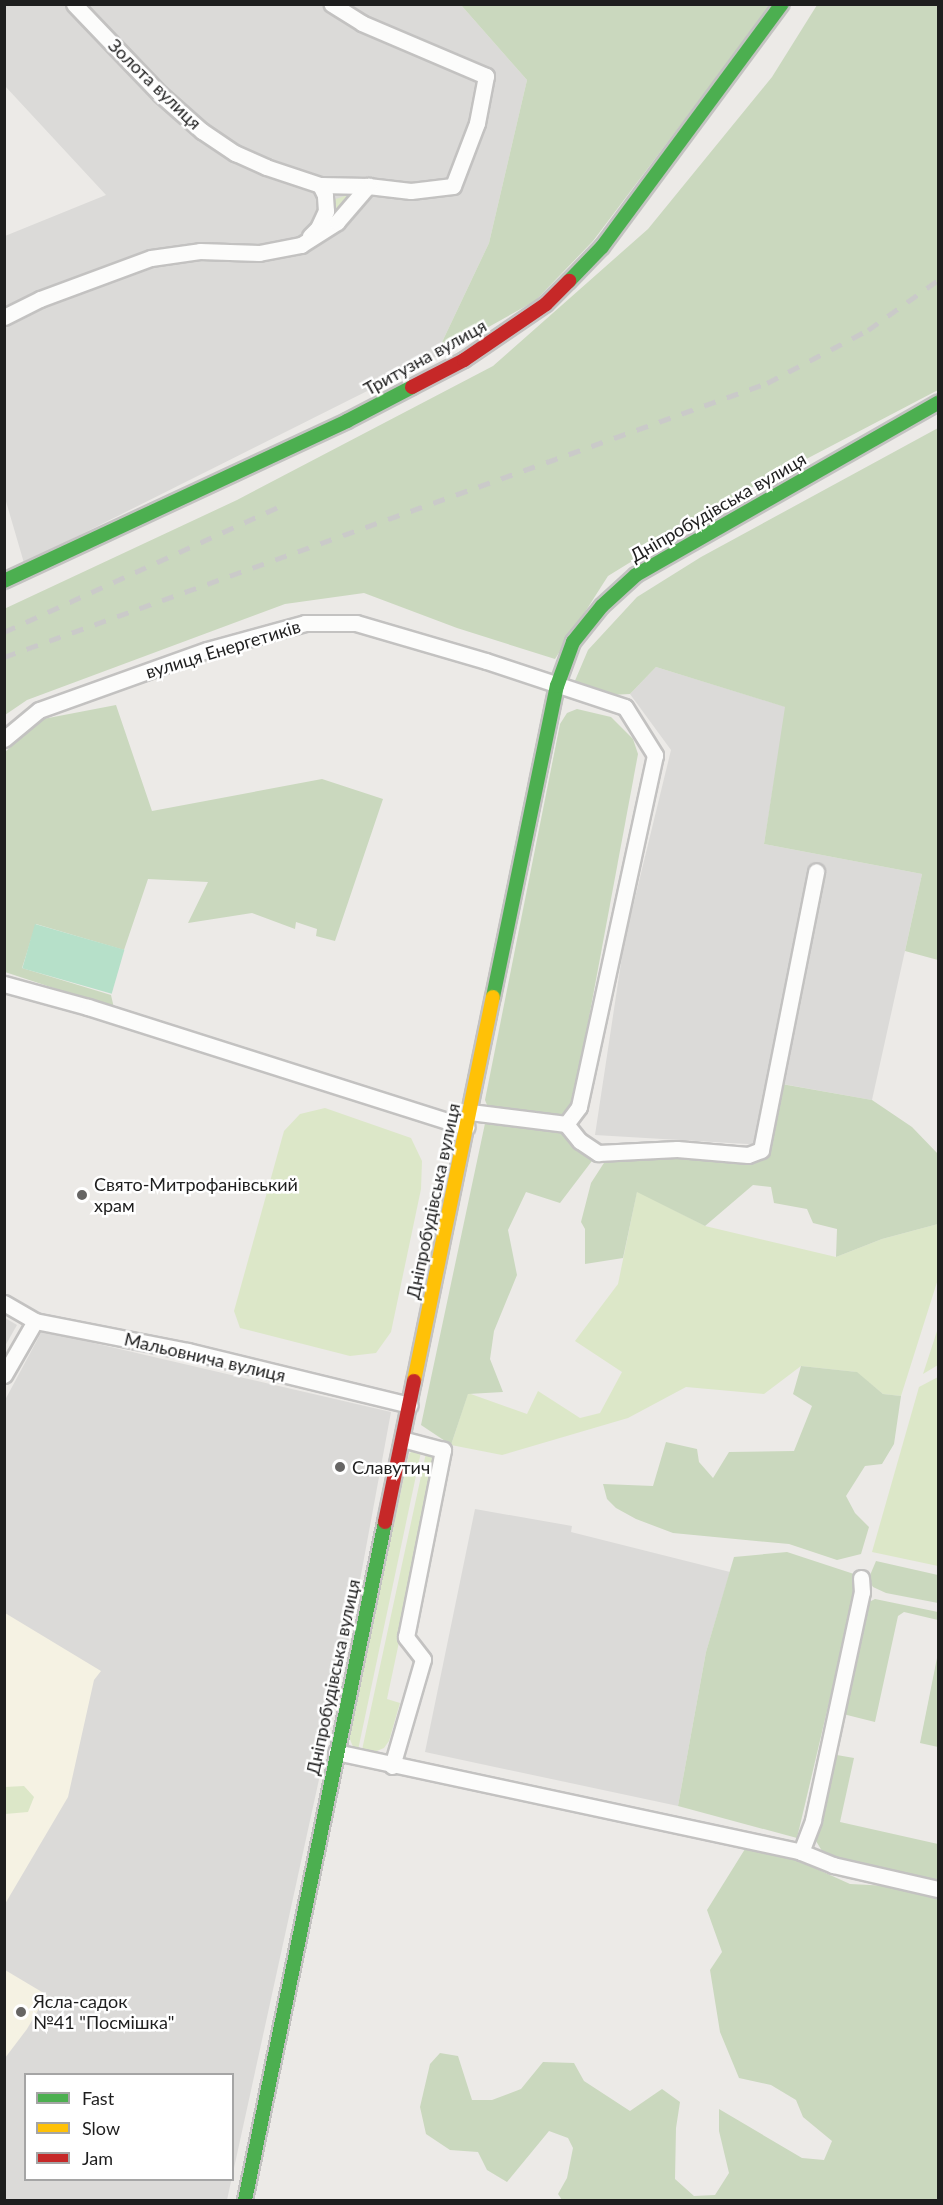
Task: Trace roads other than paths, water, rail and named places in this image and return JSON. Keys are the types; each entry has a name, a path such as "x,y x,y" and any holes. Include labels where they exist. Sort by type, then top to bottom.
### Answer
{"street":[{"name":"Золота вулиця","path":"74,4 160,94 202,131 235,153 320,185 368,186 411,191 453,186 477,123 486,76 362,23 333,4"},
{"name":"Тритузна вулиця","path":"4,581 357,415 464,360 546,304 602,247 782,4"},
{"path":"301,245 318,228 326,211 325,195 320,185"},
{"path":"4,317 40,299 151,258 200,251 260,253 301,245 337,222 368,186"},
{"name":"Дніпробудівська вулиця","path":"245,2200 557,686 573,642 602,606 636,575 939,404"},
{"name":"вулиця Енергетиків","path":"4,739 39,710 207,650 305,623 356,623 486,661 625,707 655,755 579,1107 566,1124"},
{"path":"4,984 468,1119 566,1124 580,1141 598,1153 677,1149 748,1155 761,1150 816,871"},
{"name":"Мальовнича вулиця","path":"4,1303 35,1321 188,1351 409,1405"},
{"path":"4,1375 35,1321"},
{"path":"392,1766 423,1659 406,1637 443,1450 402,1439"},
{"path":"801,1852 813,1820 862,1592 861,1578"},
{"path":"336,1752 392,1766 801,1852 833,1865 939,1889"}],"railway":[{"path":"4,657 767,383 868,330 938,280"},
{"path":"4,632 280,506"}],"place":[{"name":"Свято-Митрофанівський храм","path":"82,1195"},
{"name":"Славутич","path":"340,1467"},
{"name":"Ясла-садок №41 \"Посмішка\"","path":"21,2012"}]}
